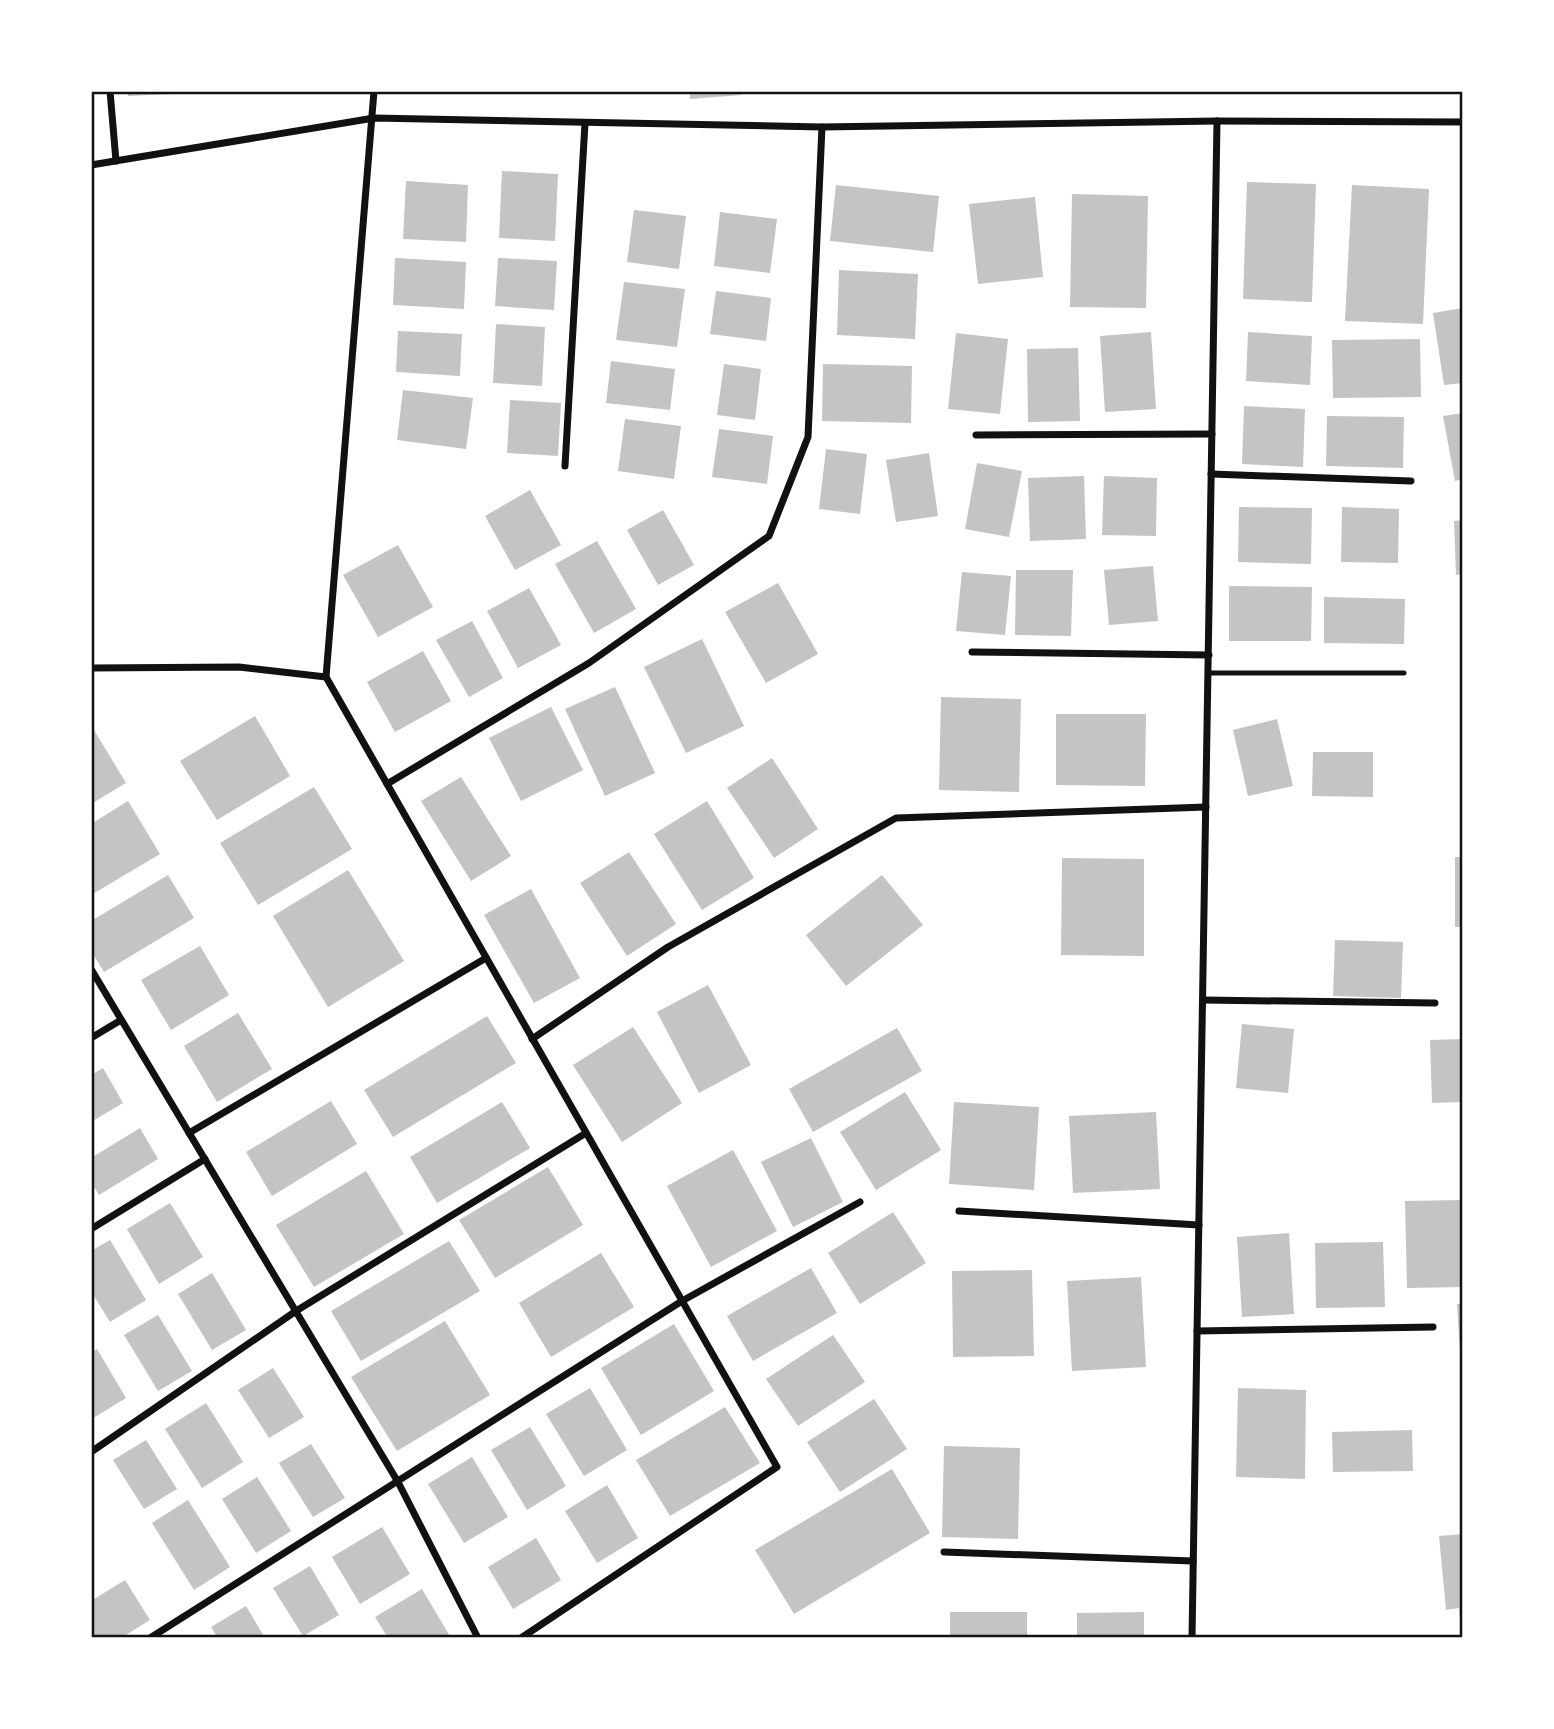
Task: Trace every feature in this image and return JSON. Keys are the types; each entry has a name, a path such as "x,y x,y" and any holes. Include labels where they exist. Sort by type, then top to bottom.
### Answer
{"street":[{"path":"110,91 116,161"},
{"path":"374,91 374,118 326,677 777,1467 521,1638"},
{"path":"91,165 374,118 821,127 1217,121 1463,122"},
{"path":"1192,1638 1217,121"},
{"path":"565,466 585,122"},
{"path":"387,784 589,663 769,536 808,437 821,127"},
{"path":"976,435 1212,434"},
{"path":"1212,474 1411,481"},
{"path":"972,652 1209,654"},
{"path":"91,668 239,667 326,677"},
{"path":"532,1039 668,947 896,818 1206,807"},
{"path":"189,1133 486,957"},
{"path":"91,970 398,1482 478,1638"},
{"path":"1203,1000 1435,1003"},
{"path":"91,1038 121,1020"},
{"path":"91,1452 296,1311 586,1132"},
{"path":"91,1229 205,1159"},
{"path":"149,1638 682,1301 860,1202"},
{"path":"959,1211 1199,1225"},
{"path":"1197,1331 1433,1327"},
{"path":"944,1552 1193,1561"}],"lane":[{"path":"1208,673 1404,673"}],"building":[{"path":"128,91 193,91 193,93 128,96"},
{"path":"690,91 741,91 741,95 690,99"},
{"path":"502,171 558,174 555,241 499,238"},
{"path":"406,181 468,185 466,242 403,239"},
{"path":"1247,182 1316,184 1312,302 1243,299"},
{"path":"836,185 939,196 933,252 830,241"},
{"path":"1352,185 1429,189 1423,324 1345,321"},
{"path":"1072,194 1148,196 1146,308 1070,307"},
{"path":"1035,197 1043,277 978,284 969,204"},
{"path":"634,210 686,216 679,269 627,262"},
{"path":"720,212 777,219 770,273 714,266"},
{"path":"395,258 466,262 464,309 393,305"},
{"path":"498,258 557,261 554,310 495,306"},
{"path":"839,270 918,274 915,339 837,335"},
{"path":"624,282 685,289 677,347 616,340"},
{"path":"716,291 771,298 766,341 710,334"},
{"path":"1463,308 1463,383 1444,385 1433,313"},
{"path":"496,324 545,327 542,386 493,383"},
{"path":"398,331 462,334 460,376 396,372"},
{"path":"1151,332 1156,409 1105,412 1100,336"},
{"path":"1248,332 1312,336 1310,385 1246,381"},
{"path":"956,333 1008,339 1000,414 948,409"},
{"path":"1420,339 1421,397 1333,398 1332,340"},
{"path":"1078,348 1080,421 1028,422 1027,349"},
{"path":"611,361 675,369 670,410 606,403"},
{"path":"724,364 761,369 755,420 717,415"},
{"path":"823,364 912,366 911,423 822,421"},
{"path":"403,390 473,398 466,449 397,440"},
{"path":"510,400 561,403 558,456 507,453"},
{"path":"1244,406 1305,409 1303,467 1242,464"},
{"path":"1463,413 1463,479 1455,481 1443,416"},
{"path":"1327,416 1404,417 1403,468 1326,466"},
{"path":"625,419 681,426 674,479 618,471"},
{"path":"719,429 773,436 767,484 712,477"},
{"path":"826,449 867,454 860,514 819,509"},
{"path":"929,453 938,516 896,522 886,460"},
{"path":"977,463 1022,471 1009,537 965,529"},
{"path":"1084,476 1086,539 1030,541 1028,478"},
{"path":"1104,476 1157,478 1156,536 1102,535"},
{"path":"530,490 561,545 515,570 485,516"},
{"path":"1239,507 1312,508 1311,564 1238,562"},
{"path":"1342,507 1399,509 1398,563 1341,562"},
{"path":"663,510 694,565 658,585 627,530"},
{"path":"1463,520 1463,574 1456,575 1454,521"},
{"path":"597,541 636,609 594,633 555,564"},
{"path":"398,545 433,607 378,637 343,575"},
{"path":"1153,566 1158,621 1109,625 1104,570"},
{"path":"1016,570 1073,570 1071,636 1015,635"},
{"path":"962,572 1011,576 1005,635 956,631"},
{"path":"778,583 818,654 766,683 725,612"},
{"path":"1229,586 1312,587 1311,641 1229,641"},
{"path":"529,588 561,645 518,668 487,611"},
{"path":"1324,597 1405,599 1404,644 1324,643"},
{"path":"472,621 503,678 469,697 436,640"},
{"path":"702,639 744,726 686,753 644,667"},
{"path":"423,651 451,701 395,732 367,682"},
{"path":"615,687 655,773 605,796 565,709"},
{"path":"941,697 1021,699 1019,792 939,790"},
{"path":"551,707 583,770 521,801 489,738"},
{"path":"1056,714 1146,714 1145,786 1056,785"},
{"path":"255,716 290,776 217,820 180,761"},
{"path":"1277,719 1293,786 1248,796 1233,730"},
{"path":"91,725 126,783 91,804"},
{"path":"1313,752 1373,752 1373,797 1312,796"},
{"path":"772,758 818,829 774,858 727,788"},
{"path":"461,777 511,856 471,881 421,801"},
{"path":"314,787 352,849 258,905 220,843"},
{"path":"128,801 160,854 91,895 91,824"},
{"path":"707,801 754,878 702,910 654,834"},
{"path":"629,852 676,924 627,956 580,883"},
{"path":"1455,857 1463,857 1463,927 1455,927"},
{"path":"1062,858 1144,859 1144,956 1061,955"},
{"path":"348,870 404,961 328,1007 273,916"},
{"path":"168,875 194,918 104,972 91,951 91,921"},
{"path":"882,875 923,925 846,986 806,935"},
{"path":"531,889 580,978 534,1003 484,915"},
{"path":"1335,940 1403,942 1401,998 1333,996"},
{"path":"200,946 229,995 171,1030 141,980"},
{"path":"708,985 751,1065 699,1093 657,1012"},
{"path":"238,1013 272,1069 217,1102 184,1046"},
{"path":"487,1016 516,1063 393,1137 364,1090"},
{"path":"1242,1024 1294,1029 1288,1093 1236,1088"},
{"path":"633,1027 682,1103 622,1142 573,1065"},
{"path":"897,1028 922,1071 813,1132 789,1089"},
{"path":"1463,1039 1463,1102 1432,1103 1430,1040"},
{"path":"103,1068 123,1103 91,1122 91,1075"},
{"path":"905,1092 941,1150 876,1190 840,1132"},
{"path":"331,1101 357,1144 272,1196 246,1152"},
{"path":"502,1102 530,1148 437,1203 410,1157"},
{"path":"954,1102 1039,1107 1034,1190 949,1184"},
{"path":"1156,1112 1160,1189 1073,1193 1069,1116"},
{"path":"140,1128 158,1159 99,1195 91,1182 91,1158"},
{"path":"811,1138 843,1202 793,1227 761,1162"},
{"path":"733,1150 777,1231 711,1267 667,1186"},
{"path":"548,1167 583,1225 495,1278 459,1220"},
{"path":"366,1171 404,1234 314,1287 276,1225"},
{"path":"1463,1200 1463,1287 1407,1288 1405,1201"},
{"path":"170,1203 203,1257 159,1284 127,1229"},
{"path":"893,1212 926,1263 860,1304 828,1253"},
{"path":"1289,1233 1294,1314 1242,1317 1237,1237"},
{"path":"110,1240 146,1300 110,1322 91,1291 91,1251"},
{"path":"449,1241 480,1291 361,1361 331,1311"},
{"path":"1383,1242 1385,1307 1316,1308 1315,1243"},
{"path":"601,1253 634,1307 551,1357 519,1303"},
{"path":"811,1268 837,1313 753,1361 727,1316"},
{"path":"1032,1270 1034,1356 953,1357 952,1271"},
{"path":"212,1273 246,1330 212,1350 178,1294"},
{"path":"1141,1277 1146,1367 1072,1371 1067,1281"},
{"path":"1457,1304 1463,1304 1463,1370 1461,1370"},
{"path":"158,1315 192,1371 158,1391 124,1335"},
{"path":"445,1321 490,1395 397,1451 351,1377"},
{"path":"674,1324 714,1391 641,1435 601,1368"},
{"path":"833,1335 865,1382 798,1426 766,1379"},
{"path":"97,1349 126,1398 95,1417 91,1409 91,1353"},
{"path":"273,1368 304,1417 269,1438 238,1390"},
{"path":"590,1388 627,1450 584,1476 546,1414"},
{"path":"1238,1388 1306,1390 1305,1479 1236,1477"},
{"path":"874,1399 907,1449 840,1492 807,1442"},
{"path":"206,1403 243,1462 202,1488 165,1429"},
{"path":"725,1407 760,1463 670,1516 636,1460"},
{"path":"530,1427 566,1486 527,1510 491,1450"},
{"path":"1412,1430 1413,1471 1333,1472 1332,1432"},
{"path":"146,1440 177,1489 144,1509 113,1460"},
{"path":"311,1444 345,1498 313,1517 279,1463"},
{"path":"944,1446 1020,1448 1018,1539 942,1537"},
{"path":"472,1457 508,1517 464,1543 428,1484"},
{"path":"892,1469 930,1533 794,1614 755,1550"},
{"path":"257,1477 291,1531 256,1553 222,1499"},
{"path":"607,1485 638,1538 597,1563 565,1511"},
{"path":"188,1500 230,1567 194,1590 152,1523"},
{"path":"382,1527 410,1574 360,1604 332,1557"},
{"path":"1463,1534 1461,1629 1459,1608 1446,1610 1439,1536"},
{"path":"536,1538 561,1580 513,1609 488,1567"},
{"path":"310,1566 339,1615 303,1636 273,1588"},
{"path":"125,1580 150,1620 121,1638 91,1638 91,1601"},
{"path":"422,1589 451,1638 388,1638 375,1617"},
{"path":"246,1606 265,1638 218,1638 211,1627"},
{"path":"950,1612 1027,1612 1027,1638 950,1638"},
{"path":"1144,1612 1144,1638 1077,1638 1077,1613"}]}
